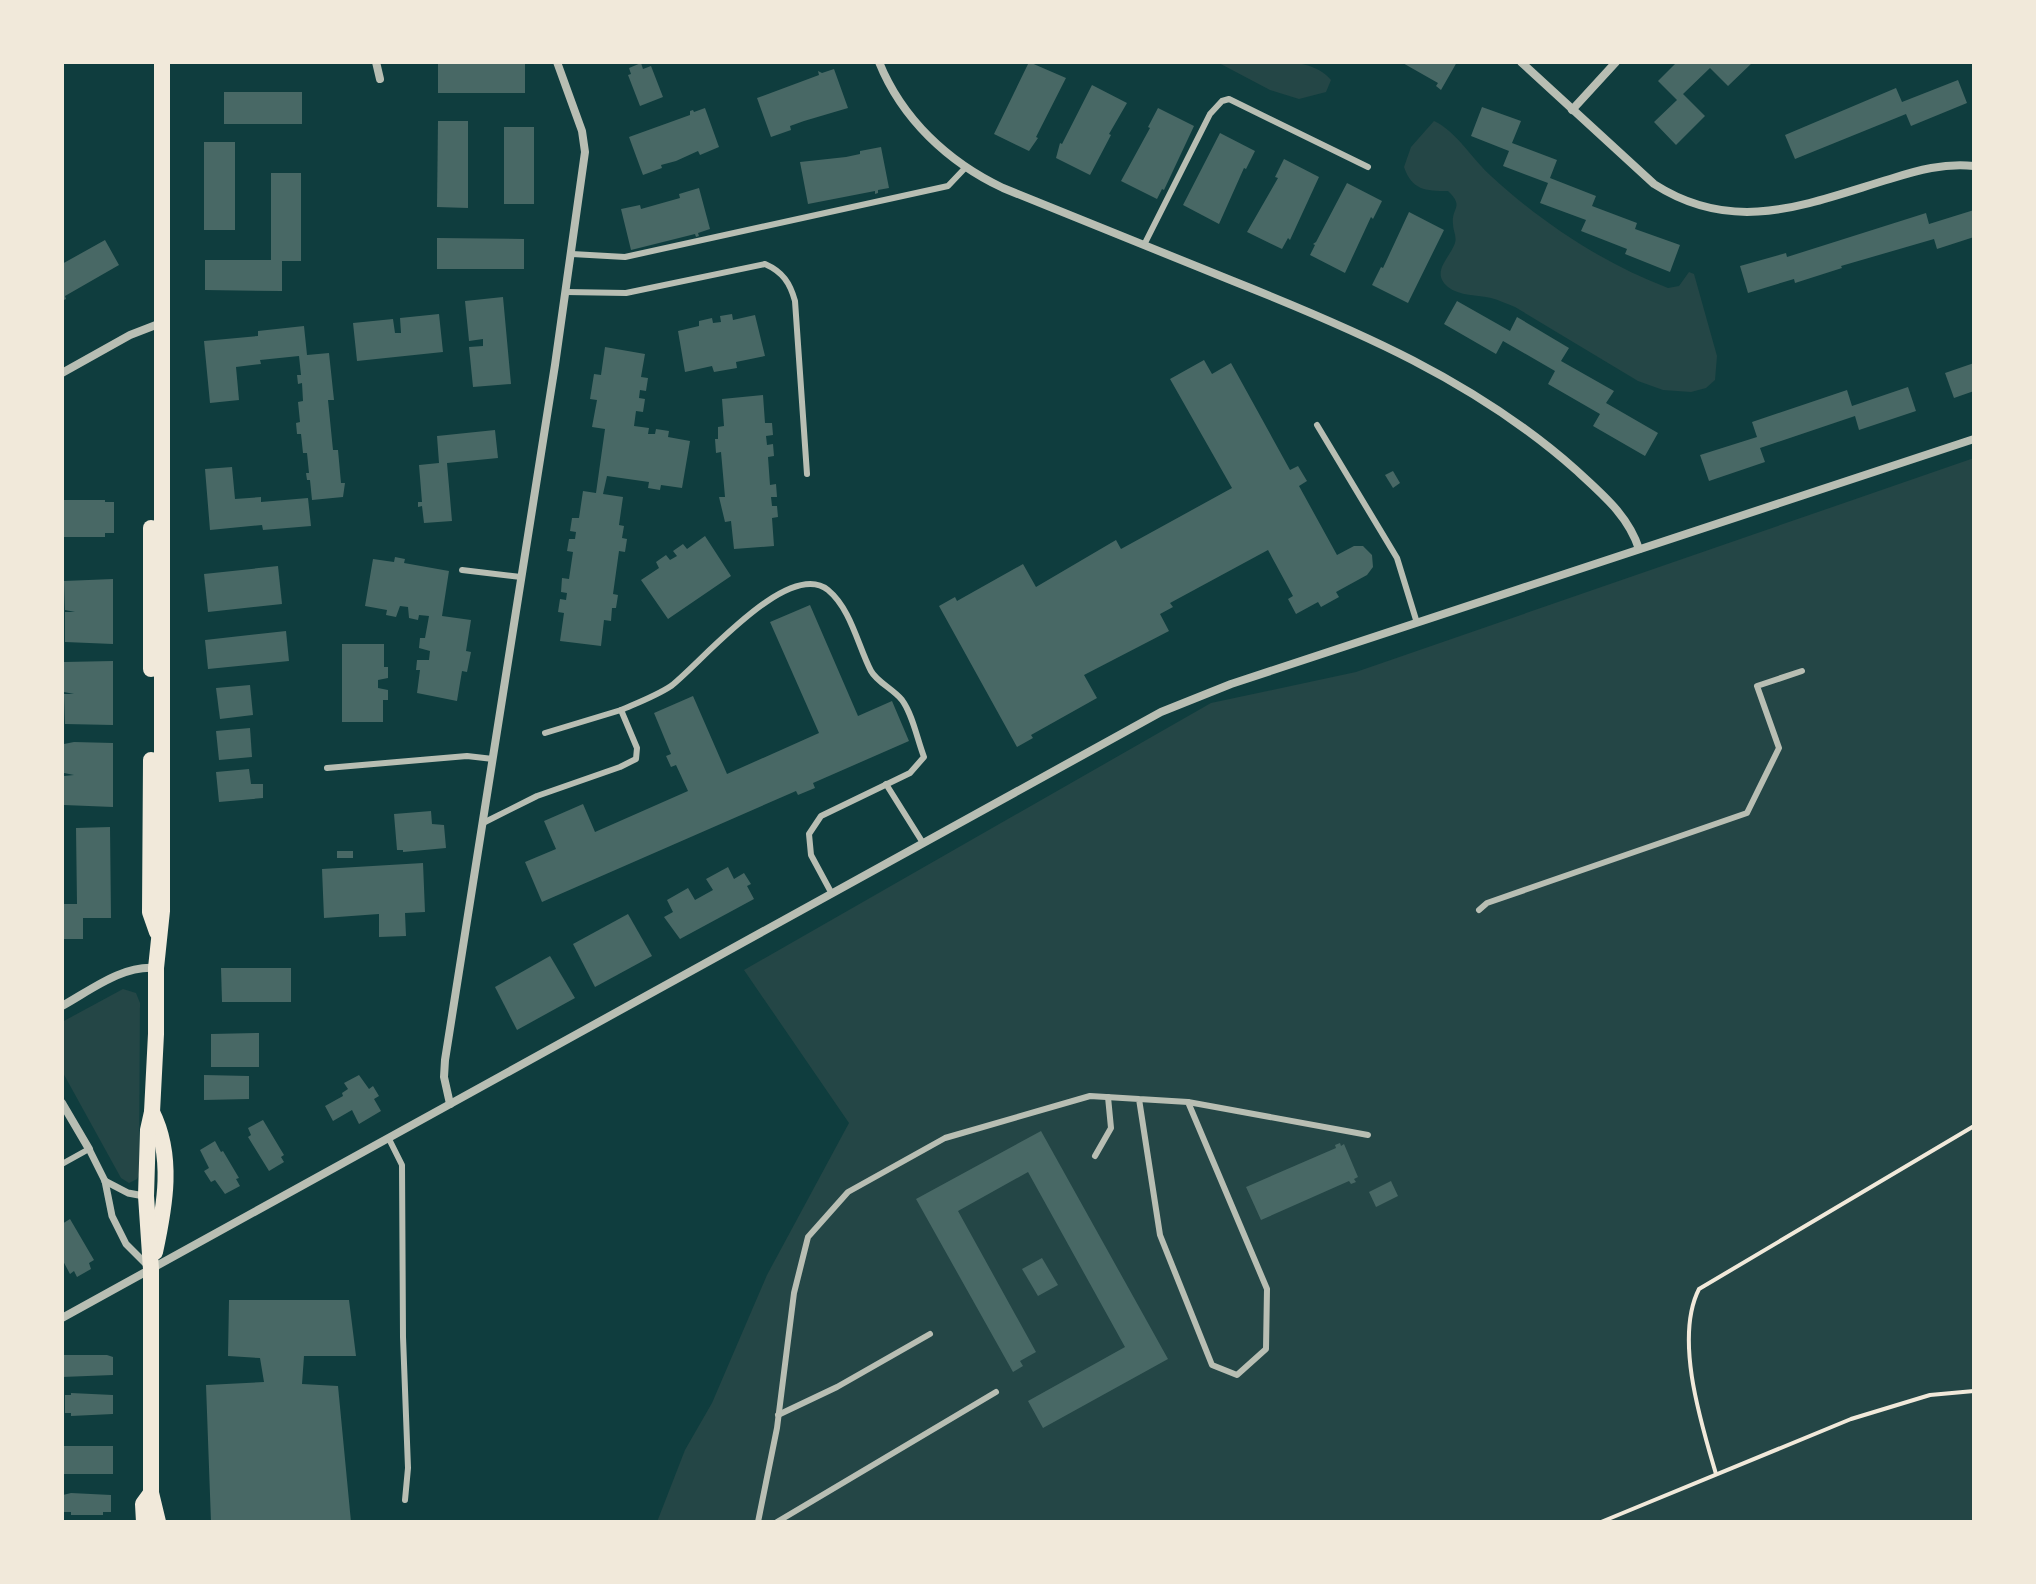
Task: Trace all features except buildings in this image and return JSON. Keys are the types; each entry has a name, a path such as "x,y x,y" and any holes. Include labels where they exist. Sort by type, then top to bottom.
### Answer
{"main road":[{"path":"153,62 162,911 156,968 156,1034 146,1196 151,1269 151,1493 158,1522"},
{"path":"156,325 162,62"},
{"path":"151,1269 162,1221 166,1160 161,1131 152,1112"},
{"path":"144,1522 143,1504 151,1493"}],"street":[{"path":"376,62 380,79"},
{"path":"450,1104 444,1077 445,1060 572,254 585,152 582,131 557,62"},
{"path":"879,62 914,121 966,167 1003,188 1389,346 1465,389 1524,428 1588,481 1623,516 1639,549"},
{"path":"1521,62 1654,184 1694,205 1723,212 1768,212 1933,167 1974,166"},
{"path":"1572,110 1616,62"},
{"path":"62,373 130,335 156,325"},
{"path":"62,1318 1161,712 1219,688 1974,439"},
{"path":"62,1006 124,972 156,968"},
{"path":"62,1103 105,1181 112,1216 126,1244 151,1269"},
{"path":"105,1181 128,1193 146,1196"}],"lane":[{"path":"1144,245 1210,114 1222,101 1229,99 1368,167"},
{"path":"572,254 625,257 948,186 966,167"},
{"path":"566,292 626,293 765,264 778,270 791,285 795,301 807,474"},
{"path":"1317,425 1397,558 1417,623"},
{"path":"462,570 521,577"},
{"path":"545,733 621,710 668,688 761,605 793,586 813,582 828,590 843,609 873,675 894,691 904,704 924,757 910,773 821,816 809,834 811,855 832,894"},
{"path":"1479,910 1487,903 1747,813 1779,748 1757,686 1802,671"},
{"path":"483,823 537,796 636,759 637,748 621,710"},
{"path":"327,768 467,756 493,759"},
{"path":"886,784 923,843"},
{"path":"758,1522 778,1415 794,1293 808,1237 848,1192 945,1138 1090,1096 1188,1102 1368,1135"},
{"path":"1095,1156 1111,1128 1108,1097"},
{"path":"1139,1099 1160,1235 1212,1365 1237,1375 1266,1349 1267,1289 1188,1102"},
{"path":"389,1139 402,1165 403,1337 408,1468 405,1500"},
{"path":"62,1164 89,1149"},
{"path":"778,1415 837,1387 930,1334"},
{"path":"777,1522 996,1392"}],"path":[{"path":"1716,1474 1706,1440 1688,1344 1692,1302 1699,1289 1974,1126"},
{"path":"1601,1522 1851,1419 1930,1395 1974,1391"}],"shaded area":[{"path":"1217,62 1294,62 1321,71 1331,80 1326,92 1299,99 1270,90"},
{"path":"1434,121 1450,132 1511,194 1597,254 1668,288 1679,286 1689,272 1694,274 1717,356 1715,380 1706,388 1691,392 1663,390 1638,381 1515,307 1448,287 1441,270 1455,243 1453,219 1456,201 1448,191 1415,185 1404,167 1411,147"},
{"path":"1974,458 1974,1522 657,1522 685,1450 712,1403 767,1275 849,1123 744,970 1211,703 1356,672"},
{"path":"123,989 136,993 140,1003 139,1175 129,1183 121,1178 62,1071 62,1022"}]}
